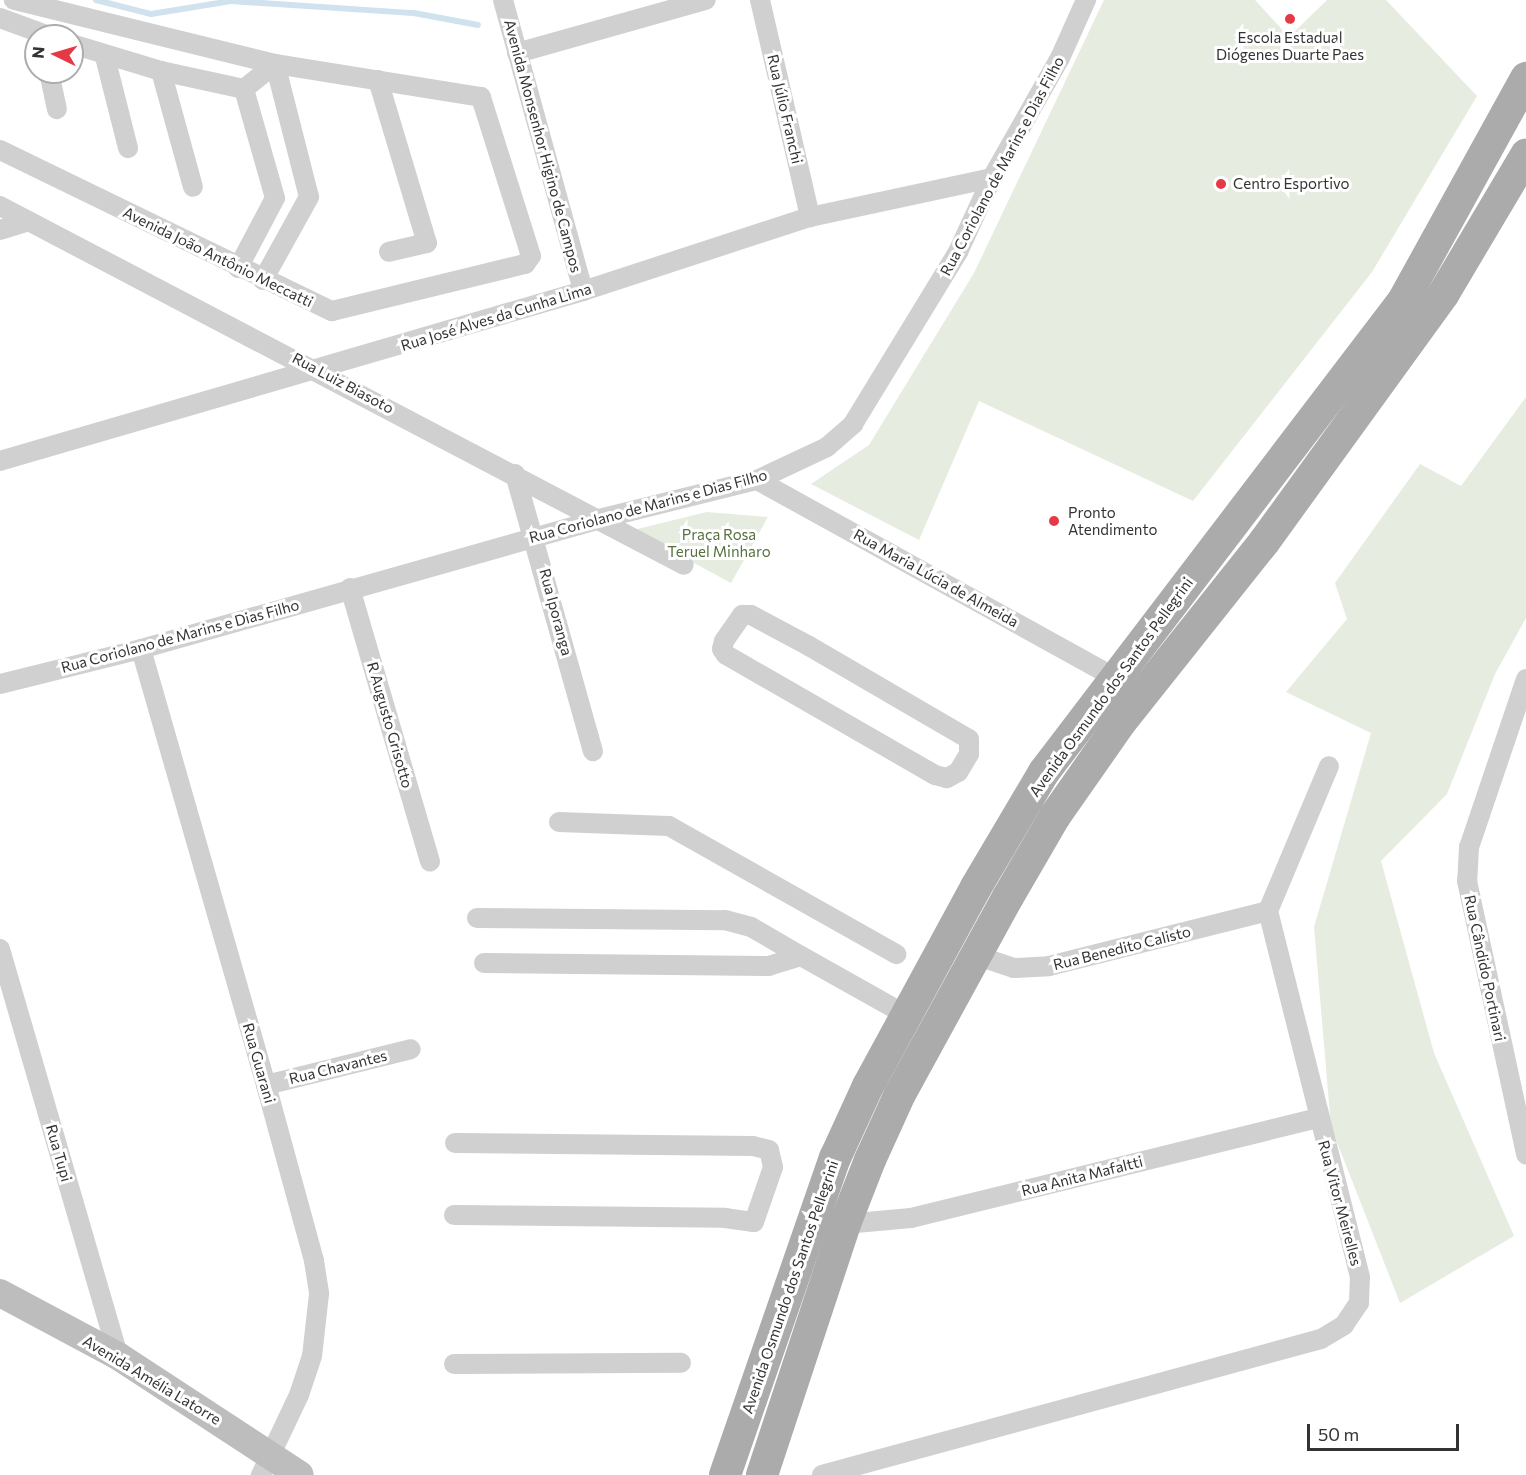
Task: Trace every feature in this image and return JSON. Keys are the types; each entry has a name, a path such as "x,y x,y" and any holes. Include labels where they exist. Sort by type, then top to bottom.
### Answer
{"main road":[{"path":"1525,80 1520,107 1526,119"},
{"name":"Avenida Osmundo dos Santos Pellegrini","path":"733,1466 835,1158 868,1086 908,1017 976,887 1036,786 1114,677 1403,301 1525,80"},
{"name":"Avenida Osmundo dos Santos Pellegrini","path":"762,1475 845,1224 900,1094 975,956 1068,797 1120,723 1264,542 1444,293 1526,155"},
{"path":"1264,542 1283,492 1271,475"},
{"name":"Avenida Amélia Latorre","path":"0,1293 118,1356 265,1465 300,1475"}],"street":[{"name":"Avenida João Antônio Meccatti","path":"0,150 238,268 332,311 525,264 531,255 481,97 275,64 14,0"},
{"name":"Avenida Monsenhor Higino de Campos","path":"503,0 583,291"},
{"path":"517,53 706,0"},
{"name":"Rua Júlio Franchi","path":"760,0 810,217"},
{"name":"Rua Coriolano de Marins e Dias Filho","path":"0,684 141,649 599,519 757,480 827,447 853,424 958,252 992,178 1060,58 1086,0"},
{"path":"0,18 24,27"},
{"path":"84,49 105,57 244,89"},
{"path":"105,57 128,148"},
{"path":"244,89 275,64 309,196 263,280"},
{"path":"161,71 193,187"},
{"path":"378,80 427,243 389,252"},
{"path":"52,84 57,109"},
{"path":"238,268 275,198 244,89"},
{"name":"Rua José Alves da Cunha Lima","path":"0,461 320,370 583,291 810,217 992,178"},
{"name":"Rua Luiz Biasoto","path":"0,206 320,370 684,565"},
{"path":"0,230 29,221"},
{"name":"Rua Iporanga","path":"515,474 536,537 593,751"},
{"name":"Rua Maria Lúcia de Almeida","path":"757,480 1114,677"},
{"name":"R Augusto Grisotto","path":"350,588 430,862"},
{"path":"742,615 751,615 969,739 969,754 957,772 947,778 935,776 726,655 722,649 724,640 734,621 742,615"},
{"name":"Rua Guarani","path":"141,649 314,1261 319,1294 312,1356 299,1395 265,1465"},
{"name":"Rua Cândido Portinari","path":"1526,679 1469,848 1467,880 1520,1098 1526,1155"},
{"path":"1268,911 1329,766"},
{"path":"559,822 669,826 896,954"},
{"name":"Rua Benedito Calisto","path":"975,956 1014,968 1049,966 1268,911"},
{"name":"Rua Vitor Meirelles","path":"822,1475 1321,1339 1344,1325 1359,1303 1360,1277 1317,1118 1268,911"},
{"path":"477,918 725,920 751,927 908,1017"},
{"name":"Rua Tupi","path":"0,949 118,1356"},
{"path":"484,963 769,966 801,956"},
{"name":"Rua Chavantes","path":"266,1085 411,1049"},
{"name":"Rua Anita Mafaltti","path":"845,1224 911,1218 1317,1118"},
{"path":"454,1215 725,1218 754,1221 773,1167 769,1150 753,1146 455,1143"},
{"path":"454,1364 681,1363"}],"green space":[{"name":"Centro Esportivo","path":"1104,0 1255,0 1289,37 1327,0 1386,0 1477,96 1372,272 1193,501 979,401 919,540 811,484 869,445 974,273"},
{"path":"1526,397 1526,618 1495,674 1447,794 1381,861 1434,1053 1514,1236 1400,1303 1331,1127 1314,927 1371,733 1286,692 1347,619 1335,583 1420,464 1461,486"},
{"name":"Praça Rosa Teruel Minharo","path":"707,512 768,517 731,583 633,530"}],"waterway":[{"path":"96,0 151,14 231,1 414,13 478,25"}],"place":[{"name":"Escola Estadual Diógenes Duarte Paes","path":"1290,19"},
{"name":"Centro Esportivo","path":"1221,184"},
{"name":"Pronto Atendimento","path":"1054,521"}]}
